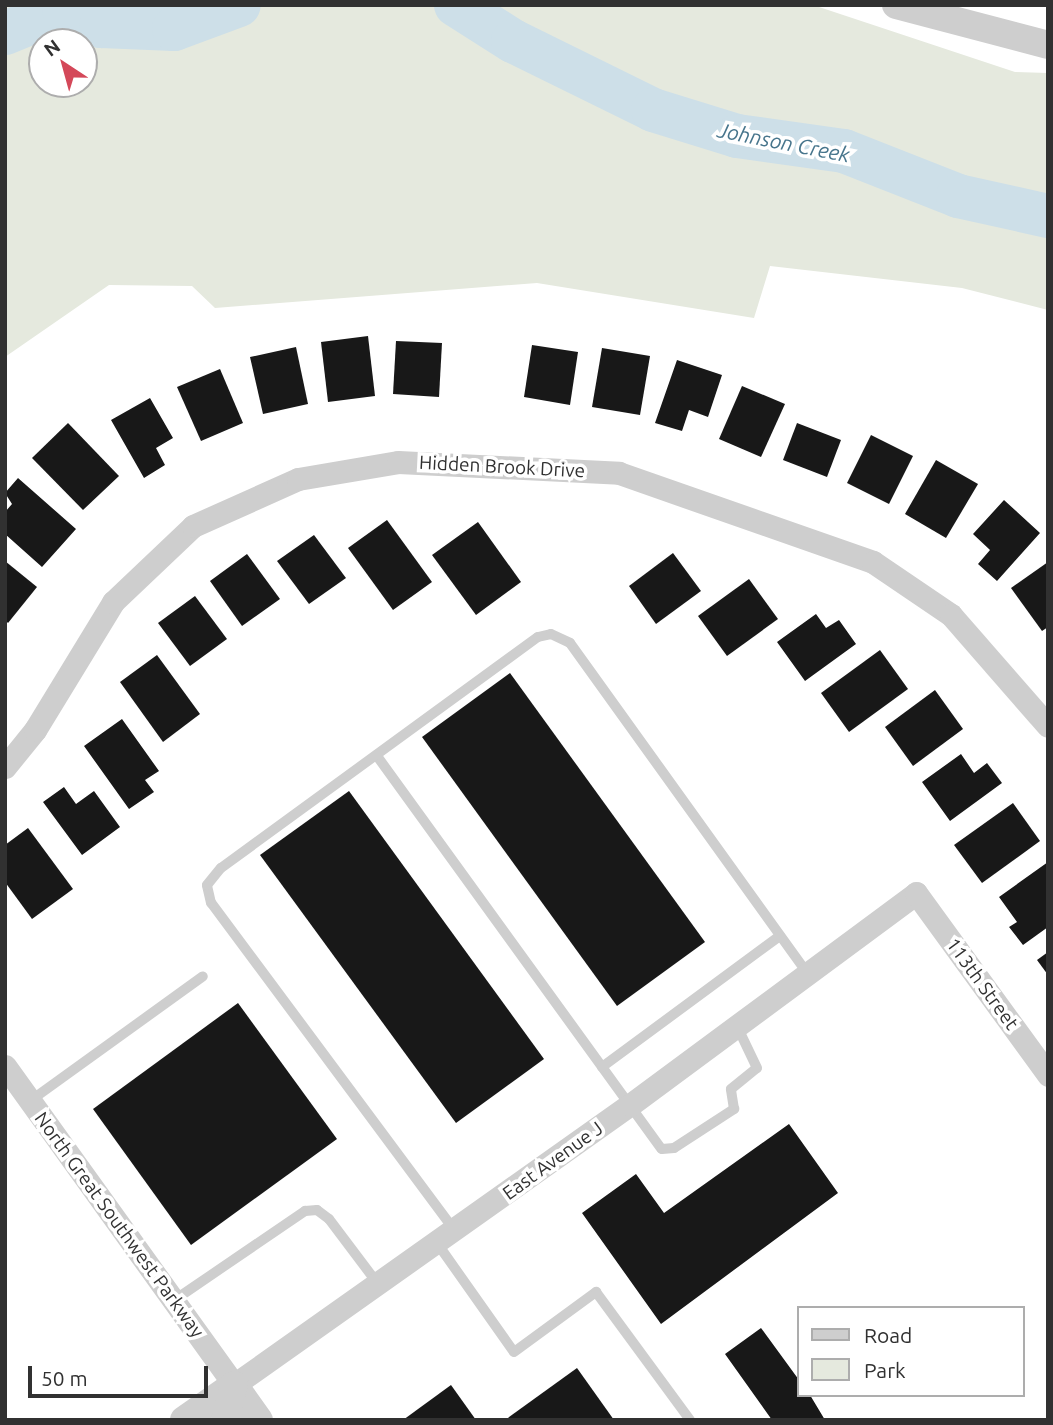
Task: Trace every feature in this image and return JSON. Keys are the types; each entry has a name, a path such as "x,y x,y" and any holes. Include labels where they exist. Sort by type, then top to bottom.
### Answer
{"street":[{"path":"896,5 1048,45"},
{"name":"Hidden Brook Drive","path":"5,767 35,730 113,602 193,526 298,479 398,462 620,473 873,562 951,615 1048,726"},
{"name":"East Avenue J","path":"184,1420 630,1105 916,893"},
{"name":"113th Street","path":"916,893 1048,1075"},
{"name":"North Great Southwest Parkway","path":"5,1066 259,1420"},
{"path":"225,1420 234,1385"}],"lane":[{"path":"690,1420 597,1292 514,1352 446,1237 207,893 210,878 538,637 558,636 570,643 807,973"},
{"path":"377,756 663,1149 674,1148 734,1109 731,1089 757,1068 737,1026"},
{"path":"602,1068 780,936"},
{"path":"30,1101 203,976"},
{"path":"173,1301 305,1210 317,1210 329,1219 378,1284"}],"green space":[{"path":"5,5 813,5 1015,72 1048,73 1048,310 962,288 770,266 754,318 537,283 215,308 192,286 109,285 5,357"}],"building":[{"path":"368,336 375,396 328,402 321,342"},
{"path":"396,341 442,343 439,397 393,394"},
{"path":"532,345 578,352 570,405 524,397"},
{"path":"296,347 308,404 263,414 250,357"},
{"path":"602,348 650,356 640,415 592,407"},
{"path":"677,360 722,375 708,417 689,410 682,431 655,423"},
{"path":"220,369 243,423 201,441 177,387"},
{"path":"742,386 785,404 761,457 719,439"},
{"path":"150,398 173,438 156,448 165,465 144,478 111,420"},
{"path":"68,423 119,476 83,510 32,458"},
{"path":"797,423 841,440 827,477 783,460"},
{"path":"871,435 913,456 889,504 847,483"},
{"path":"936,460 978,484 946,538 905,514"},
{"path":"18,478 76,529 42,567 5,534 5,512 12,504 5,493"},
{"path":"1004,500 1040,533 997,581 978,564 990,550 973,534"},
{"path":"387,520 432,582 393,610 348,548"},
{"path":"478,522 521,582 476,615 432,555"},
{"path":"314,535 346,578 309,604 277,561"},
{"path":"673,553 701,591 656,624 629,586"},
{"path":"247,554 280,599 242,626 210,581"},
{"path":"5,561 37,587 8,623 5,620"},
{"path":"1048,562 1048,627 1042,631 1011,588"},
{"path":"749,579 778,619 727,656 698,616"},
{"path":"195,596 227,639 190,666 158,623"},
{"path":"816,614 826,628 839,620 856,644 805,681 777,642"},
{"path":"880,650 908,689 849,732 821,693"},
{"path":"157,655 200,714 163,742 120,682"},
{"path":"510,673 705,942 617,1006 422,737"},
{"path":"935,690 963,729 913,766 885,727"},
{"path":"122,719 159,771 145,780 154,792 129,809 84,746"},
{"path":"961,754 974,773 987,763 1002,783 950,821 922,782"},
{"path":"64,787 76,804 94,791 120,827 82,855 43,802"},
{"path":"349,791 544,1059 456,1123 260,855"},
{"path":"1013,803 1040,841 982,883 954,845"},
{"path":"28,828 73,889 32,919 5,882 5,845"},
{"path":"1048,862 1048,927 1023,945 1009,927 1017,922 999,897"},
{"path":"1048,952 1048,975 1037,960"},
{"path":"238,1003 337,1139 191,1245 93,1109"},
{"path":"789,1124 838,1193 661,1324 582,1213 636,1174 664,1213"},
{"path":"761,1328 797,1377 797,1397 811,1397 825,1420 772,1420 725,1354"},
{"path":"577,1368 614,1420 505,1420"},
{"path":"451,1385 476,1420 403,1420"}],"waterway":[{"name":"Johnson Creek","path":"5,33 64,9 101,26 174,29 239,5"},
{"name":"Johnson Creek","path":"456,5 513,41 653,110 737,136 844,151 958,196 1048,216"}]}
